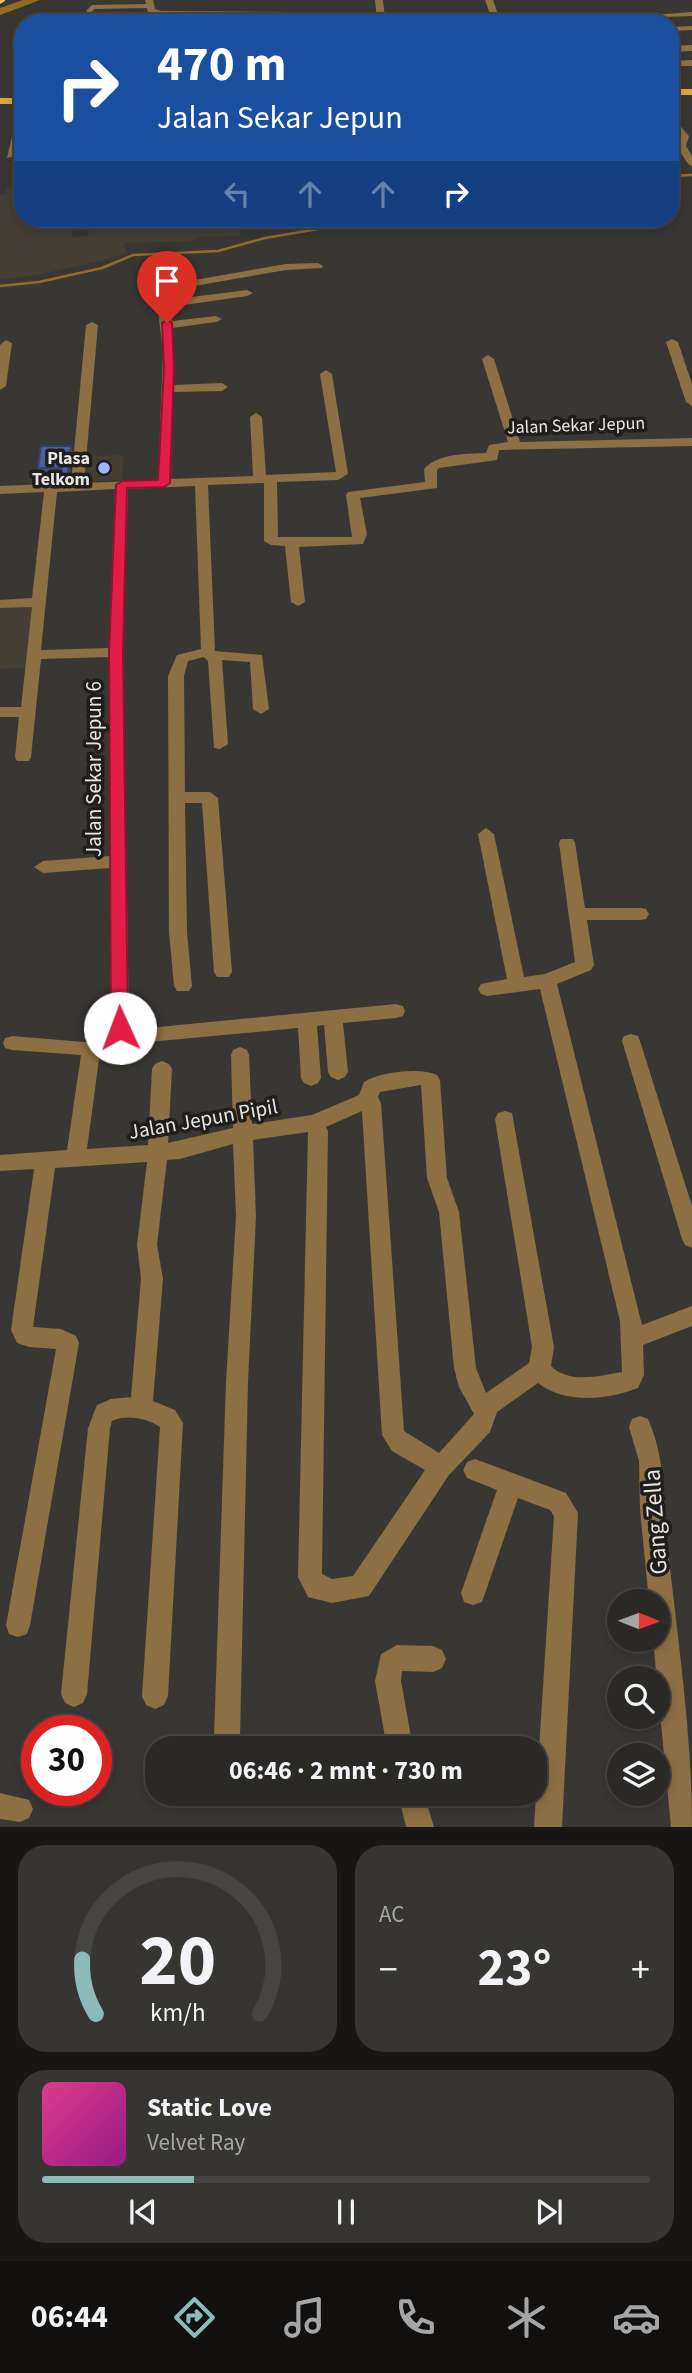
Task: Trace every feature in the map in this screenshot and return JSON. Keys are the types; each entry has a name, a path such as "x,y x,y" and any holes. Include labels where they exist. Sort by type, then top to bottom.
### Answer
{"street":[{"path":"90,11 95,7 149,3 160,13 168,14"},
{"path":"280,6 297,12"},
{"path":"265,14 297,12"},
{"path":"5,156 14,134"},
{"path":"679,135 684,136 681,146 692,163"},
{"path":"164,483 168,389 167,325 159,289 286,267 318,265"},
{"path":"164,303 247,293"},
{"path":"167,325 216,319"},
{"path":"77,486 92,325"},
{"path":"672,342 692,402"},
{"path":"0,386 6,343"},
{"path":"488,359 515,445"},
{"path":"0,490 331,477 342,474 326,374"},
{"path":"168,389 222,387"},
{"path":"256,416 271,541 292,543 298,602"},
{"name":"Jalan Sekar Jepun","path":"292,543 358,541 360,534 354,494 430,486 433,483 430,469 434,464 464,458 492,457 493,447 692,442"},
{"path":"201,482 210,654 216,667 220,744"},
{"name":"Jalan Sekar Jepun 6","path":"122,485 116,652 119,1008 123,1034 138,1036 396,1011"},
{"path":"23,757 51,488"},
{"path":"0,604 39,603"},
{"path":"34,655 116,652"},
{"path":"183,986 178,932 177,797 177,667 182,658 210,654 257,658 261,709"},
{"path":"0,712 29,712"},
{"path":"177,797 210,798 223,972"},
{"path":"486,834 517,985"},
{"path":"487,989 547,981 585,965 567,843"},
{"path":"43,867 117,861"},
{"path":"578,914 640,914"},
{"path":"539,1369 546,1379 559,1387 605,1386 630,1381 633,1375 631,1321 547,981"},
{"path":"333,1017 338,1072"},
{"path":"307,1020 311,1078"},
{"path":"631,1041 692,1239"},
{"path":"12,1043 89,1048 91,1052 76,1156"},
{"path":"227,1736 237,1382 246,1216 240,1055"},
{"path":"141,1408 152,1278 147,1245 158,1154 162,1069"},
{"name":"Jalan Jepun Pipil","path":"0,1163 180,1151 244,1133 314,1123 367,1100 371,1088 375,1085 423,1077 430,1080 437,1178 449,1212 465,1368 470,1387 484,1408"},
{"path":"367,1100 371,1103 393,1435 400,1443 441,1467"},
{"path":"314,1123 318,1131 318,1156 310,1577 317,1588 332,1591 360,1587 441,1467 482,1424 486,1413 484,1408 539,1369 543,1347 505,1119"},
{"path":"18,1625 68,1343 61,1339 25,1336 23,1330 46,1158"},
{"path":"630,1340 692,1316"},
{"path":"74,1694 99,1428 103,1414 109,1410 141,1408 162,1413 172,1423 155,1696"},
{"name":"Gang Zella","path":"640,1427 651,1461 652,1510 685,1827"},
{"path":"475,1470 558,1502 566,1513 548,1827"},
{"path":"473,1593 510,1484"},
{"path":"398,1736 388,1681 390,1663 397,1658 433,1659"},
{"path":"414,1806 419,1827"}],"shaded area":[{"path":"7,187 14,187 14,228 73,228 71,237 88,236 90,228 284,228 240,230 240,236 196,237 196,241 124,243 126,253 108,259 37,275 0,280 0,195 5,195"},
{"name":"Plasa Telkom","path":"123,455 122,480 84,482 87,456"},
{"path":"34,605 30,668 0,669 0,606"}],"building":[{"path":"41,446 71,446 68,474 61,474 62,468 38,468"}],"waterway":[{"path":"0,12 34,0"},
{"path":"679,176 692,175"},
{"path":"0,286 39,282 102,268 133,255 218,251 265,238 324,228"}],"place":[{"name":"Plasa Telkom","path":"104,468"}],"route":[{"path":"120,1028 116,652 122,485 164,483 169,368 167,323"}]}
